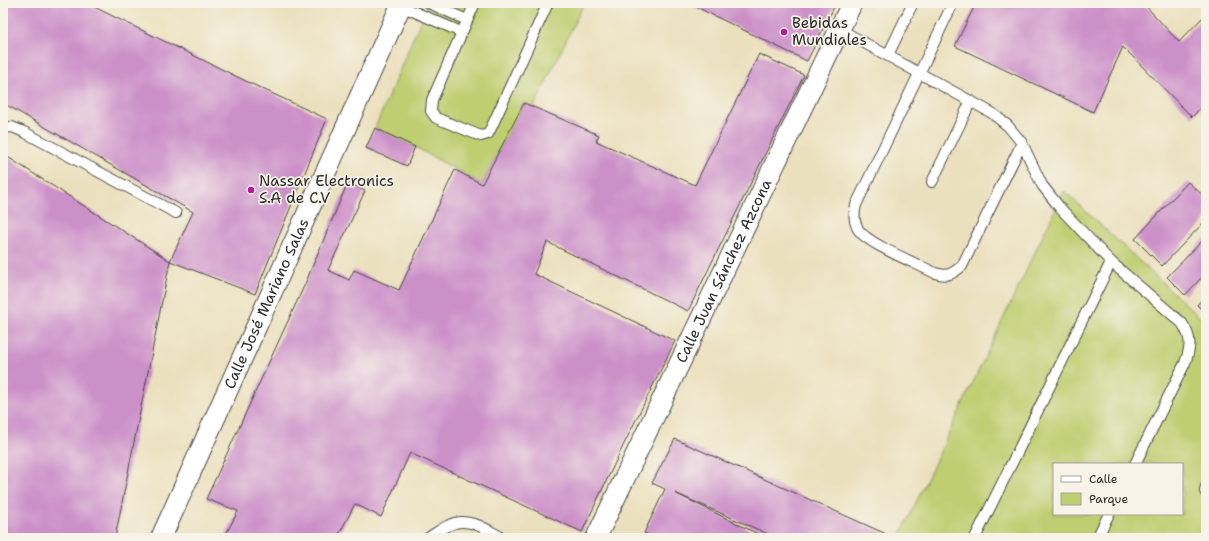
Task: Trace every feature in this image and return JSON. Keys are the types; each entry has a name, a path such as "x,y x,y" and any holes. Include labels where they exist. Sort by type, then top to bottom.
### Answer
{"street":[{"name":"Calle Juan Sánchez Azcona","path":"596,538 852,3"},
{"name":"Calle José Mariano Salas","path":"161,538 402,4"}],"lane":[{"path":"429,3 467,20"},
{"path":"475,3 432,100 430,111 436,118 481,136 488,134 548,3"},
{"path":"888,55 913,3"},
{"path":"953,3 856,205 854,216 857,228 864,236 874,243 936,273 944,275 953,273 962,266 1022,143"},
{"path":"402,4 461,32"},
{"path":"839,29 992,113 1008,126 1022,143 1042,185 1060,208 1111,262 1182,323 1188,332 1190,342 1189,353 1135,463"},
{"path":"932,182 971,101"},
{"path":"3,128 12,127 24,132 176,213"},
{"path":"975,538 1111,262"},
{"path":"1097,538 1108,515"},
{"path":"428,538 454,523 463,521 474,524 503,538"}],"green space":[{"path":"428,3 584,3 534,107 524,103 482,184 415,147 375,128"},
{"path":"1064,191 1206,323 1206,538 899,538"}],"building":[{"path":"3,3 86,3 327,119 255,294 170,261 193,212 3,103"},
{"name":"Bebidas Mundiales","path":"688,3 836,3 807,61"},
{"path":"976,3 1143,3 1179,42 1206,14 1206,102 1192,117 1123,47 1093,112 955,46"},
{"path":"759,54 804,75 688,311 547,242 534,274 675,341 582,532 410,453 381,517 355,504 337,538 224,538 238,511 206,499 305,284 348,182 365,191 328,270 349,280 354,270 399,290 455,170 482,184 524,103 599,135 596,141 695,185"},
{"path":"375,128 415,147 407,166 366,148"},
{"path":"3,154 170,261 115,538 3,538"},
{"path":"1188,182 1206,198 1206,220 1162,266 1135,239"},
{"path":"1206,237 1206,273 1185,295 1167,277"},
{"path":"1206,295 1206,314 1197,305"},
{"path":"675,439 895,538 777,538 675,493 766,538 655,538 644,533 665,489 652,483"}],"place":[{"name":"Bebidas Mundiales","path":"784,32"},
{"name":"Nassar Electronics S.A de C.V","path":"251,190"}]}
